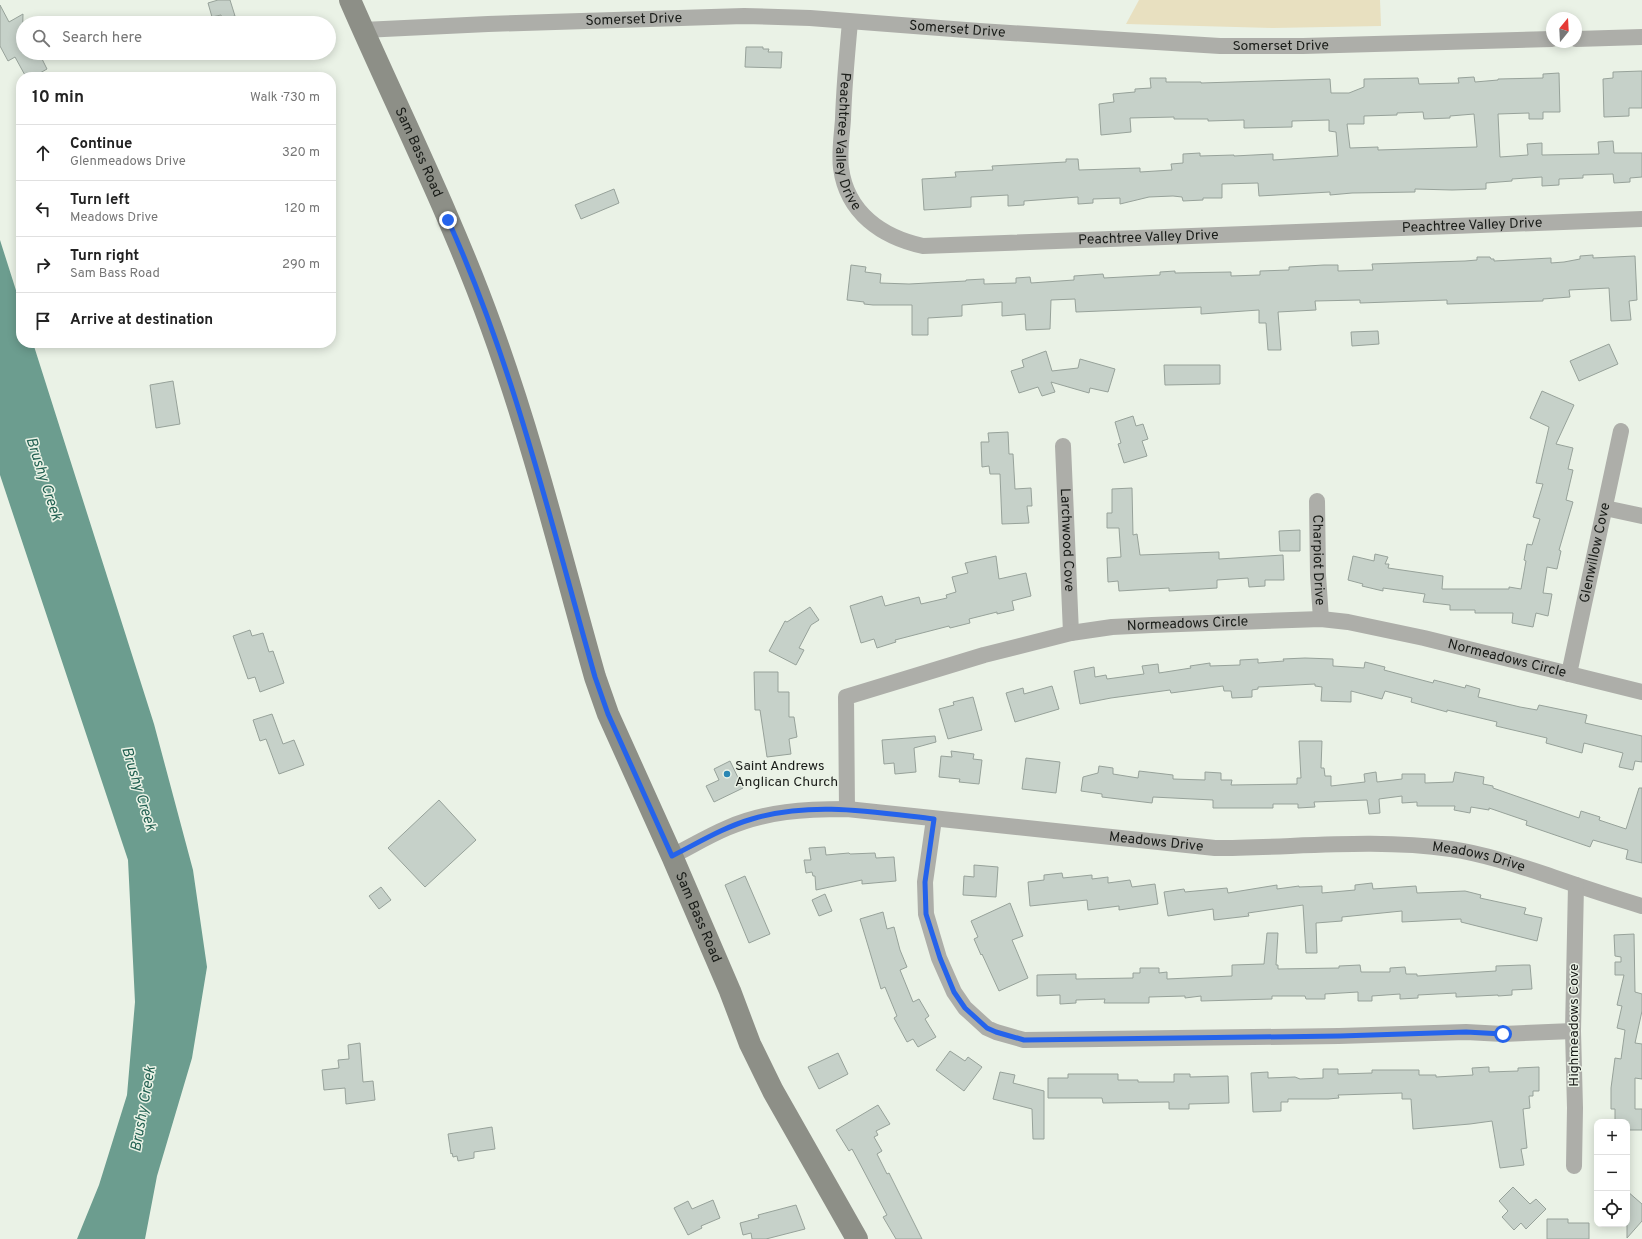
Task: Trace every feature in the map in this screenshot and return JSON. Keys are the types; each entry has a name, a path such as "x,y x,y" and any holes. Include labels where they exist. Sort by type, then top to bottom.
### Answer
{"main road":[{"name":"Sam Bass Road","path":"350,0 456,238 491,325 521,414 595,677 608,714 672,856 754,1051 773,1091 857,1239"}],"street":[{"name":"Somerset Drive","path":"363,30 488,24 744,16 810,18 979,32 1220,46 1303,46 1546,39"},
{"name":"Peachtree Valley Drive","path":"850,22 844,88 841,160 844,183 852,200 866,219 890,235 914,244 923,246 1642,219"},
{"path":"1582,38 1642,37"},
{"name":"Glenwillow Cove","path":"1569,674 1621,431"},
{"name":"Larchwood Cove","path":"1063,446 1071,633"},
{"name":"Charpiot Drive","path":"1317,501 1318,575 1321,619"},
{"path":"1605,508 1642,516"},
{"name":"Normeadows Circle","path":"847,809 846,697 984,655 1071,633 1112,627 1321,619 1348,622 1424,638 1642,692"},
{"name":"Meadows Drive","path":"672,856 727,828 753,819 806,809 847,809 1215,848 1256,848 1334,844 1426,846 1478,854 1642,906"},
{"path":"934,819 925,882 926,914 940,958 954,992 965,1008 979,1022 996,1032 1014,1038 1032,1040 1316,1037 1466,1032 1503,1034 1573,1031"},
{"name":"Highmeadows Cove","path":"1574,1166 1575,1108 1573,1031 1576,885"}],"shaded area":[{"path":"1139,0 1380,0 1381,26 1273,28 1126,24"}],"water":[{"name":"Brushy Creek","path":"0,240 16,290 16,348 35,348 154,724 193,870 207,967 192,1058 157,1176 145,1239 77,1239 99,1185 127,1095 135,1002 128,860 0,475"}],"building":[{"path":"218,0 230,0 235,16 212,16 208,3"},
{"path":"0,5 9,22 16,18 16,59 15,57 8,61 0,46"},
{"path":"746,47 763,47 763,49 769,49 768,52 782,52 781,68 745,67"},
{"path":"17,60 42,60 47,69 42,72 23,72"},
{"path":"1642,71 1642,108 1629,108 1629,116 1604,117 1603,79 1613,78 1613,72"},
{"path":"1559,73 1560,112 1543,112 1543,119 1529,119 1529,113 1498,114 1500,157 1528,155 1527,144 1542,143 1542,155 1599,154 1598,142 1613,141 1614,153 1642,153 1642,177 1630,178 1630,182 1614,183 1613,174 1583,175 1583,178 1559,179 1559,185 1542,186 1542,177 1512,179 1512,181 1486,183 1486,189 1415,189 1415,192 1352,193 1330,195 1330,192 1259,196 1258,183 1222,184 1222,198 1203,198 1203,200 1183,201 1182,197 1173,196 1149,197 1120,204 1120,198 1093,199 1093,203 1078,204 1078,197 1024,201 1024,205 1008,206 1008,195 971,197 971,207 924,210 922,179 956,177 955,172 993,170 992,166 1066,162 1066,159 1078,159 1079,170 1140,168 1140,172 1172,170 1171,164 1183,163 1183,154 1200,153 1200,156 1234,156 1273,154 1273,160 1338,156 1336,132 1329,131 1329,120 1292,121 1292,127 1244,128 1244,120 1208,121 1208,119 1174,119 1174,117 1130,118 1131,132 1101,135 1099,104 1114,102 1113,94 1135,92 1135,89 1151,88 1150,78 1166,78 1166,82 1201,83 1330,79 1331,93 1349,93 1364,87 1364,79 1418,78 1419,84 1459,83 1458,78 1474,77 1475,82 1498,79 1543,78 1543,74","holes":["1423,112 1424,119 1450,118 1450,116 1474,114 1477,147 1378,150 1378,147 1350,148 1347,124 1364,124 1364,116 1397,115 1397,113"]},
{"path":"614,189 619,203 581,219 575,205"},
{"path":"1593,255 1593,258 1635,256 1637,300 1629,301 1631,320 1611,321 1609,288 1569,290 1570,297 1543,299 1543,301 1447,304 1447,300 1360,303 1360,300 1315,301 1316,310 1278,312 1281,350 1268,350 1266,323 1259,323 1259,310 1201,314 1201,307 1076,312 1075,299 1051,300 1050,329 1026,330 1025,314 1002,316 1002,302 962,305 962,316 928,318 928,335 912,335 912,305 873,305 864,304 864,302 847,300 851,265 866,267 865,272 881,274 880,283 909,284 984,279 984,284 1016,283 1016,278 1030,277 1031,283 1074,280 1074,276 1103,274 1104,278 1160,275 1160,272 1175,271 1175,273 1231,272 1231,276 1260,275 1260,271 1289,270 1289,267 1324,265 1338,265 1338,271 1373,270 1372,264 1465,261 1477,260 1477,257 1490,257 1491,259 1494,259 1494,261 1551,258 1551,263 1580,259 1580,256"},
{"path":"1378,331 1379,344 1352,346 1351,332"},
{"path":"1609,344 1618,364 1579,381 1570,361"},
{"path":"1046,351 1052,371 1078,368 1080,359 1115,369 1108,392 1090,388 1089,393 1051,382 1055,392 1042,396 1038,387 1019,393 1011,371 1024,367 1022,360"},
{"path":"1164,365 1220,365 1220,384 1165,385"},
{"path":"173,381 180,424 156,428 150,385"},
{"path":"1542,391 1574,405 1556,444 1573,448 1568,469 1573,470 1566,500 1573,502 1559,550 1561,551 1557,569 1547,567 1543,593 1552,594 1548,616 1536,613 1533,627 1512,623 1513,613 1475,613 1475,610 1450,610 1450,605 1423,602 1425,594 1383,588 1383,591 1362,586 1363,584 1348,580 1353,556 1374,561 1375,554 1388,557 1385,564 1389,564 1388,568 1443,576 1442,589 1509,589 1509,587 1521,589 1526,561 1524,560 1527,544 1532,545 1540,519 1533,517 1543,484 1536,483 1549,427 1530,418"},
{"path":"1133,416 1136,426 1143,424 1148,439 1142,441 1147,456 1124,463 1118,444 1121,443 1115,422"},
{"path":"1008,432 1009,454 1013,454 1015,489 1031,488 1032,506 1027,506 1029,523 1002,524 1000,474 990,474 989,466 982,467 981,442 989,442 988,433"},
{"path":"1132,488 1133,535 1137,534 1140,555 1219,552 1219,559 1283,555 1284,580 1265,580 1265,586 1249,587 1248,578 1217,580 1217,588 1169,591 1169,588 1119,591 1118,581 1108,582 1107,558 1121,557 1119,528 1107,528 1107,513 1112,513 1112,489"},
{"path":"1300,530 1300,551 1280,551 1279,531"},
{"path":"996,556 999,579 1026,573 1031,596 1012,601 1014,610 997,614 997,612 969,619 970,623 950,628 949,626 895,640 896,642 877,648 874,639 861,643 850,606 882,596 885,606 919,597 921,604 947,598 946,595 956,592 952,577 968,573 965,563"},
{"path":"810,607 819,620 811,625 799,648 804,650 796,665 769,651 785,621 787,622"},
{"path":"250,630 252,636 263,633 269,652 273,651 284,683 260,692 255,677 248,679 233,636"},
{"path":"1258,659 1258,663 1284,661 1283,659 1333,659 1333,666 1364,668 1365,662 1385,667 1384,670 1433,683 1434,680 1465,688 1466,685 1480,689 1478,697 1537,710 1539,705 1587,715 1585,723 1642,736 1642,762 1635,761 1633,770 1619,767 1623,753 1584,743 1582,753 1546,743 1547,738 1496,726 1497,722 1447,710 1447,712 1411,702 1412,698 1385,691 1382,699 1351,691 1351,702 1321,701 1322,687 1315,686 1315,684 1258,687 1258,689 1252,690 1252,697 1232,698 1231,691 1224,691 1223,686 1171,693 1170,690 1080,704 1074,671 1094,667 1095,677 1106,675 1107,679 1144,674 1142,666 1158,664 1159,673 1191,668 1190,666 1210,663 1210,666 1240,665 1240,660"},
{"path":"754,672 778,672 778,692 789,692 789,717 794,717 797,737 789,739 791,754 767,757 760,710 755,710"},
{"path":"1052,686 1059,709 1015,722 1006,693 1023,688 1024,694"},
{"path":"973,697 982,730 948,739 939,709 954,705 953,702"},
{"path":"272,714 283,744 294,740 304,765 279,774 266,739 260,741 253,720"},
{"path":"935,736 936,742 914,748 916,772 895,774 894,763 884,764 882,740"},
{"path":"1299,741 1322,741 1321,768 1324,768 1325,776 1331,776 1331,786 1365,782 1364,774 1376,772 1377,782 1402,779 1402,774 1425,774 1425,783 1453,782 1455,772 1484,777 1483,784 1493,786 1493,788 1579,818 1581,811 1600,817 1599,820 1626,829 1639,788 1642,788 1642,863 1626,859 1628,850 1593,840 1590,847 1526,825 1527,821 1489,808 1489,810 1471,807 1470,813 1454,810 1455,806 1417,806 1417,802 1402,803 1402,796 1379,799 1380,813 1369,814 1367,800 1314,802 1315,807 1298,808 1298,804 1273,804 1273,808 1213,808 1213,800 1153,797 1152,803 1102,797 1102,794 1081,791 1083,777 1098,773 1099,766 1113,768 1113,774 1138,778 1139,771 1173,775 1173,779 1205,780 1205,772 1221,773 1221,780 1232,780 1231,785 1297,784 1297,778 1301,778"},
{"path":"951,751 974,754 973,759 982,760 979,784 959,782 960,779 939,777 941,756 952,757"},
{"path":"1026,758 1060,762 1056,793 1022,789"},
{"name":"Saint Andrews Anglican Church","path":"730,761 743,788 714,802 706,786 719,780 714,769"},
{"path":"439,800 476,840 425,887 388,848"},
{"path":"825,847 826,855 875,853 876,858 894,857 896,881 862,884 862,880 816,890 815,876 813,876 812,872 806,873 804,860 811,860 809,848"},
{"path":"974,865 998,867 996,897 963,895 964,876 974,877"},
{"path":"1062,873 1063,878 1092,875 1092,879 1108,877 1108,883 1130,880 1132,887 1155,884 1158,904 1119,910 1119,906 1088,910 1087,900 1030,906 1028,882 1044,880 1044,875"},
{"path":"745,876 770,934 749,943 725,885"},
{"path":"1372,883 1373,889 1416,886 1417,893 1465,891 1481,895 1480,898 1526,908 1524,914 1542,918 1537,941 1461,922 1461,919 1402,922 1402,911 1342,917 1342,921 1316,923 1317,953 1306,953 1303,905 1248,913 1249,916 1214,920 1213,909 1168,916 1164,892 1184,889 1185,892 1227,888 1228,893 1277,885 1277,889 1299,886 1322,886 1322,893 1355,890 1355,885"},
{"path":"381,887 391,900 379,909 369,896"},
{"path":"825,894 832,911 819,916 812,900"},
{"path":"1010,903 1023,936 1012,940 1028,978 999,991 974,939 978,937 971,921"},
{"path":"883,912 887,929 894,927 900,950 907,967 900,970 913,1002 919,999 929,1016 925,1019 936,1037 918,1047 913,1039 907,1042 894,1018 897,1016 885,987 881,989 860,919"},
{"path":"1267,933 1278,933 1276,965 1278,965 1278,969 1339,968 1339,966 1360,965 1361,972 1390,972 1390,968 1405,967 1406,974 1417,974 1417,976 1496,971 1496,966 1530,965 1532,989 1512,990 1512,995 1498,996 1456,997 1456,993 1418,995 1418,998 1400,999 1400,994 1372,996 1372,1001 1358,1001 1358,992 1325,994 1325,999 1306,999 1305,996 1272,996 1272,999 1201,1001 1201,996 1185,998 1185,996 1149,997 1149,1003 1104,1003 1105,999 1076,1000 1076,1003 1060,1004 1060,995 1037,996 1037,975 1076,974 1076,979 1133,978 1133,973 1140,973 1140,968 1159,968 1159,973 1167,972 1167,979 1232,976 1232,965 1264,964"},
{"path":"1634,934 1635,992 1642,994 1642,1011 1635,1043 1642,1044 1642,1079 1635,1078 1635,1109 1642,1109 1642,1130 1630,1130 1630,1119 1615,1119 1615,1109 1611,1109 1611,1088 1615,1058 1621,1059 1625,1030 1617,1028 1622,1006 1617,1005 1624,975 1615,975 1615,962 1621,962 1621,957 1615,956 1614,935"},
{"path":"360,1043 363,1082 373,1081 375,1100 346,1104 345,1088 324,1090 322,1070 339,1068 338,1060 349,1059 348,1045"},
{"path":"950,1051 965,1061 968,1057 982,1067 964,1091 936,1070"},
{"path":"838,1053 848,1074 819,1089 808,1067"},
{"path":"1489,1067 1489,1072 1518,1071 1518,1068 1539,1067 1539,1091 1533,1091 1533,1096 1529,1096 1530,1108 1523,1109 1527,1148 1521,1149 1524,1165 1500,1168 1492,1121 1413,1129 1411,1099 1402,1099 1402,1093 1338,1095 1339,1098 1328,1099 1288,1099 1288,1102 1281,1102 1281,1111 1253,1112 1251,1073 1268,1072 1268,1078 1295,1077 1300,1079 1323,1078 1323,1069 1338,1069 1338,1074 1372,1073 1372,1070 1419,1070 1419,1075 1436,1075 1436,1077 1473,1075 1472,1068"},
{"path":"1000,1072 1015,1075 1013,1083 1044,1091 1044,1139 1033,1139 1032,1109 993,1099"},
{"path":"1068,1074 1118,1074 1118,1080 1138,1080 1138,1082 1174,1082 1174,1074 1190,1074 1190,1077 1228,1076 1229,1103 1189,1104 1189,1109 1169,1109 1169,1102 1103,1103 1102,1098 1048,1098 1048,1078 1068,1078"},
{"path":"878,1105 890,1124 876,1131 878,1135 874,1137 882,1151 877,1154 887,1174 889,1173 922,1239 896,1239 883,1217 887,1215 852,1149 849,1151 836,1130"},
{"path":"492,1127 495,1149 474,1152 474,1158 458,1161 457,1156 453,1157 452,1153 451,1154 448,1134"},
{"path":"1513,1187 1530,1204 1536,1199 1546,1209 1526,1229 1521,1223 1514,1230 1502,1217 1508,1211 1499,1201"},
{"path":"1630,1194 1642,1204 1642,1221 1627,1238 1627,1227 1630,1227"},
{"path":"713,1200 720,1218 701,1226 702,1228 688,1235 674,1208 688,1201 692,1209"},
{"path":"796,1205 805,1229 766,1239 752,1239 751,1233 743,1235 740,1223 759,1218 758,1215"},
{"path":"1547,1219 1568,1219 1568,1223 1589,1223 1589,1239 1547,1239"}],"place":[{"name":"Saint Andrews Anglican Church","path":"727,774"}],"route":[{"path":"448,220 491,325 521,414 595,677 608,714 672,856 727,828 753,819 806,809 847,809 934,819 925,882 926,914 940,958 954,992 965,1008 987,1028 1014,1038 1024,1040 1147,1039 1340,1036 1466,1032 1503,1034"}]}
